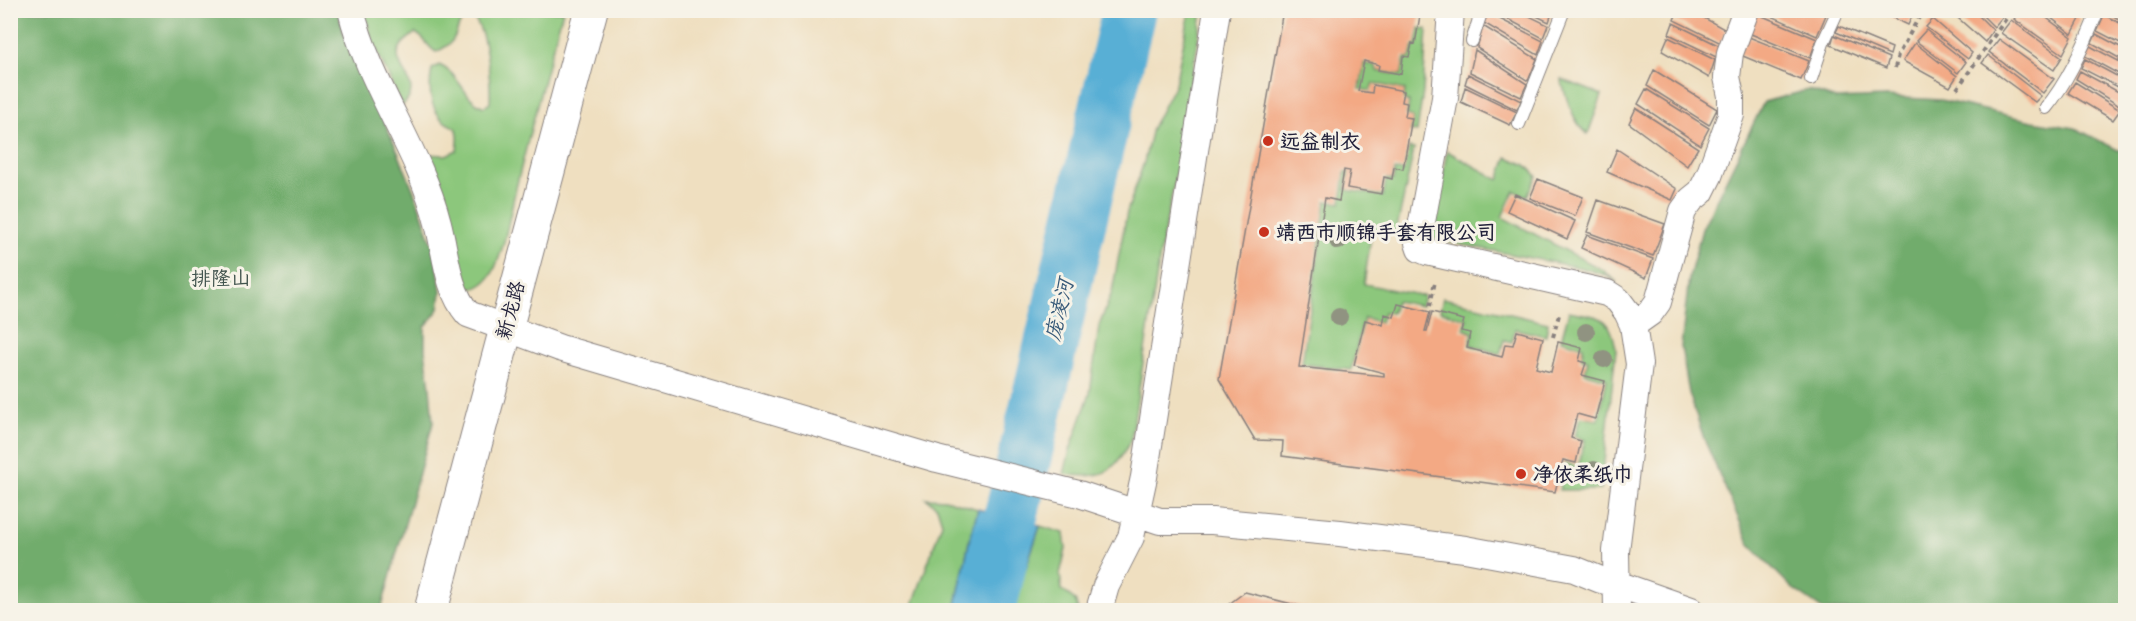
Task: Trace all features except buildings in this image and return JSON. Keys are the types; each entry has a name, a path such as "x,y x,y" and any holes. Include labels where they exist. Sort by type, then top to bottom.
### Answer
{"main road":[{"name":"新龙路","path":"431,610 578,10"},
{"name":"新龙路","path":"418,610 591,10"}],"street":[{"path":"351,10 363,52 410,149 437,220 453,288 459,303 468,314 560,348 937,459 1079,494 1160,521 1212,521 1340,533 1465,549 1574,569 1691,610"},
{"path":"1099,610 1106,586 1131,537 1154,423 1217,10"},
{"path":"1451,10 1445,98 1418,243 1420,249 1607,294 1618,300 1627,312 1633,325 1639,364 1618,524 1617,610"},
{"path":"1633,325 1650,314 1658,302 1683,211 1701,192 1731,115 1731,96 1727,77 1731,53 1746,10"}],"lane":[{"path":"1472,41 1482,10"},
{"path":"1519,124 1564,10"},
{"path":"1811,79 1823,43 1838,10"},
{"path":"2046,108 2060,90 2076,61 2098,10"}],"path":[{"path":"1895,68 1898,55 1923,10"},
{"path":"1958,89 2012,10"}],"green space":[{"name":"排隆山","path":"10,11 338,11 343,32 417,199 437,258 441,292 439,309 425,327 425,350 433,423 381,610 11,610"},
{"path":"364,11 563,11 502,248 492,274 483,284 475,288 466,289 424,154 446,155 457,150 458,140 457,130 443,121 433,105 430,87 432,69 439,65 446,69 476,103 484,107 490,103 487,60 479,27 467,14 450,43 436,52 415,33 404,42 398,53 399,61 411,90 409,98 402,106 372,40"},
{"path":"1190,11 1202,11 1199,34 1162,242 1131,439 1119,460 1105,472 1088,476 1064,474 1090,393 1099,326 1112,292 1127,212 1144,162 1152,128 1175,84"},
{"path":"1420,28 1427,29 1423,92 1417,132 1411,131 1413,117 1407,115 1409,102 1404,100 1405,90 1373,83 1370,91 1360,89 1364,63 1376,66 1377,71 1401,75 1405,58 1410,58 1413,46 1417,45"},
{"path":"1561,79 1602,95 1588,134 1575,117"},
{"path":"1808,90 1836,99 1886,97 1941,100 2032,121 2075,128 2118,150 2125,150 2125,610 1824,610 1792,588 1750,545 1704,439 1689,393 1681,347 1689,278 1702,229 1764,102"},
{"path":"1409,148 1414,149 1396,233 1372,230 1364,284 1424,296 1421,306 1396,301 1392,313 1384,312 1380,322 1364,318 1351,370 1302,364 1326,201 1341,203 1345,172 1349,172 1346,190 1383,196 1386,179 1393,180 1395,170 1404,171"},
{"path":"1447,151 1499,180 1507,157 1526,165 1537,176 1527,196 1514,191 1502,217 1603,270 1617,282 1606,275 1582,268 1432,237"},
{"path":"1443,298 1548,323 1546,336 1515,329 1512,342 1504,340 1500,354 1470,345 1473,333 1464,329 1467,319 1440,311"},
{"path":"1569,311 1602,319 1607,323 1614,337 1616,349 1601,490 1559,490 1565,463 1578,467 1585,440 1575,436 1580,417 1598,420 1607,379 1585,373 1588,360 1582,359 1583,346 1561,340"},
{"path":"926,498 945,499 978,509 955,610 911,610 942,523 937,507"},
{"path":"1040,526 1064,533 1066,549 1060,574 1062,590 1075,600 1078,610 1014,610 1017,594"}],"water":[{"path":"978,509 1040,526 1017,594 1014,610 955,610"}],"waterway":[{"name":"庞凌河","path":"989,610 1129,10"}],"place":[{"name":"远益制衣","path":"1268,141"},
{"name":"靖西市顺锦手套有限公司","path":"1264,232"},
{"name":"净依柔纸巾","path":"1521,474"}]}
